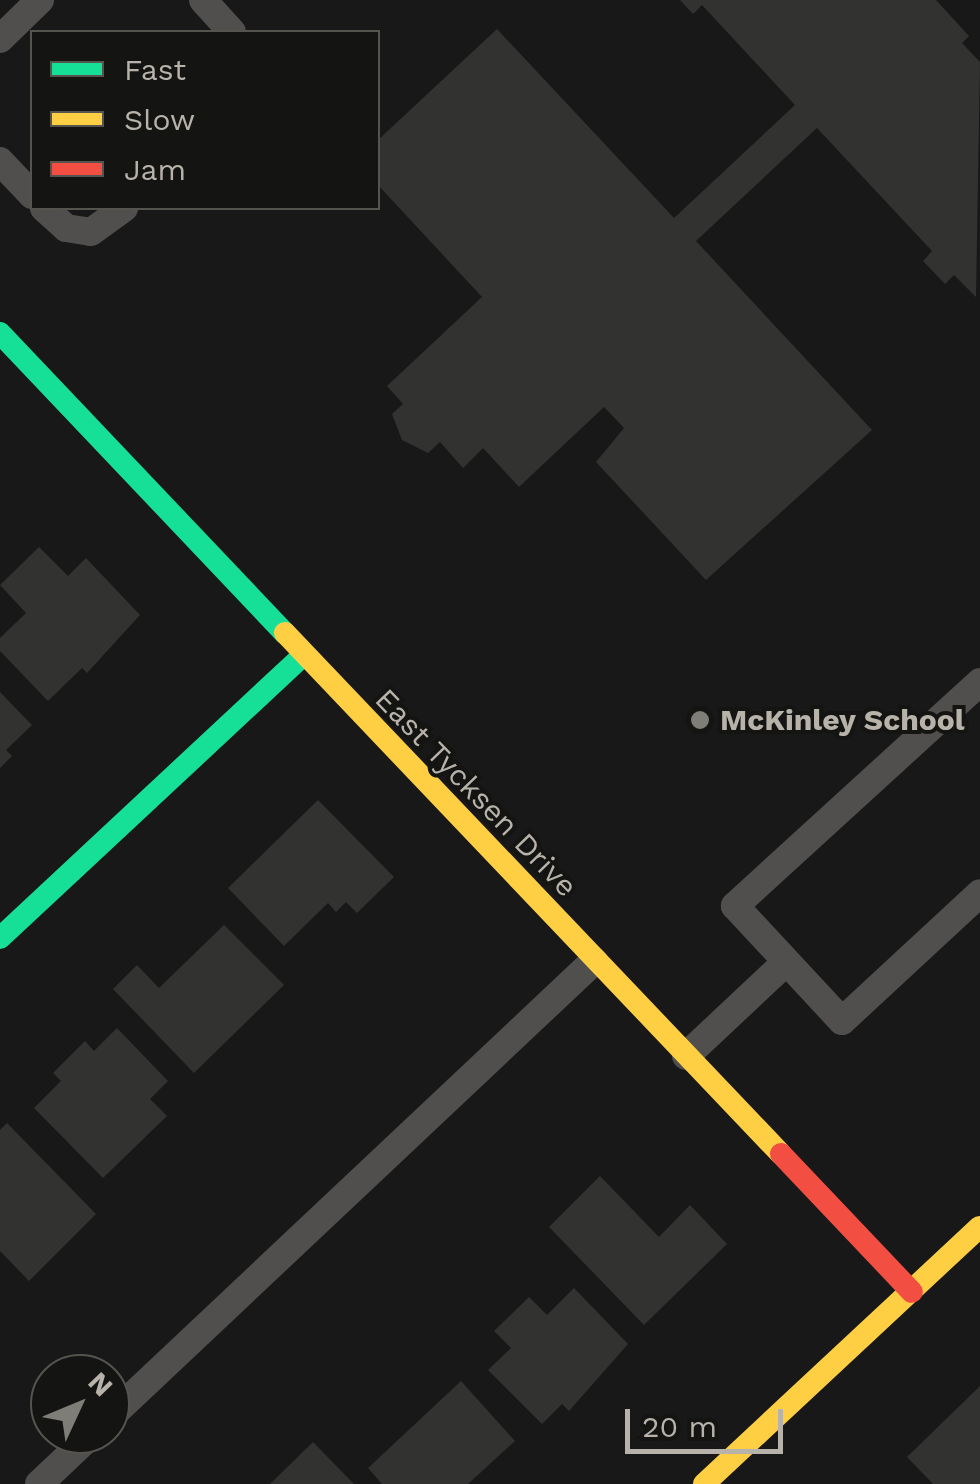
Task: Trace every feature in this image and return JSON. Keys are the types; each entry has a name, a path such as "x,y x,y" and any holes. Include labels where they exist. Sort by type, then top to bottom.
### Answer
{"street":[{"name":"East Tycksen Drive","path":"0,333 912,1292"},
{"path":"0,938 303,655"},
{"path":"704,1484 980,1227"}],"lane":[{"path":"0,39 40,0"},
{"path":"202,0 230,30"},
{"path":"46,210 66,228 91,232 121,210"},
{"path":"980,682 735,906 842,1020 980,894"},
{"path":"130,1399 594,961"},
{"path":"686,1056 786,962"},
{"path":"40,1484 71,1454"}],"building":[{"path":"680,0 936,0 969,36 962,43 980,62 976,297 954,275 945,284 923,261 932,251 817,128 696,241 872,430 706,580 596,462 624,428 604,407 519,487 483,448 463,468 440,442 428,453 402,440 392,414 403,404 387,386 482,297 380,187 380,138 497,29 674,218 795,105 702,5 693,14"},
{"path":"39,547 68,576 86,558 140,615 87,673 82,668 48,701 0,651 0,638 26,613 0,585"},
{"path":"0,692 32,725 6,750 12,756 0,768"},
{"path":"318,800 394,877 357,913 346,902 336,912 328,903 284,946 228,888"},
{"path":"224,925 284,985 194,1073 113,989 137,965 159,988"},
{"path":"117,1028 168,1081 150,1099 167,1116 103,1178 34,1108 61,1081 53,1073 85,1041 94,1051"},
{"path":"7,1123 96,1214 29,1281 0,1251 0,1130"},
{"path":"600,1176 659,1237 690,1205 727,1244 644,1325 549,1227"},
{"path":"574,1288 628,1344 569,1411 562,1404 542,1424 488,1370 511,1348 494,1331 529,1297 547,1315"},
{"path":"461,1381 515,1441 468,1484 382,1484 368,1468"},
{"path":"980,1386 980,1484 933,1484 907,1457"},
{"path":"313,1442 354,1484 270,1484"}],"traffic: fast":[{"path":"0,333 285,633"},
{"path":"0,938 303,655"}],"traffic: slow":[{"path":"285,633 781,1154"},
{"path":"704,1484 980,1227"}],"traffic: jam":[{"path":"781,1154 912,1292"}],"place":[{"name":"McKinley School","path":"700,720"}]}
